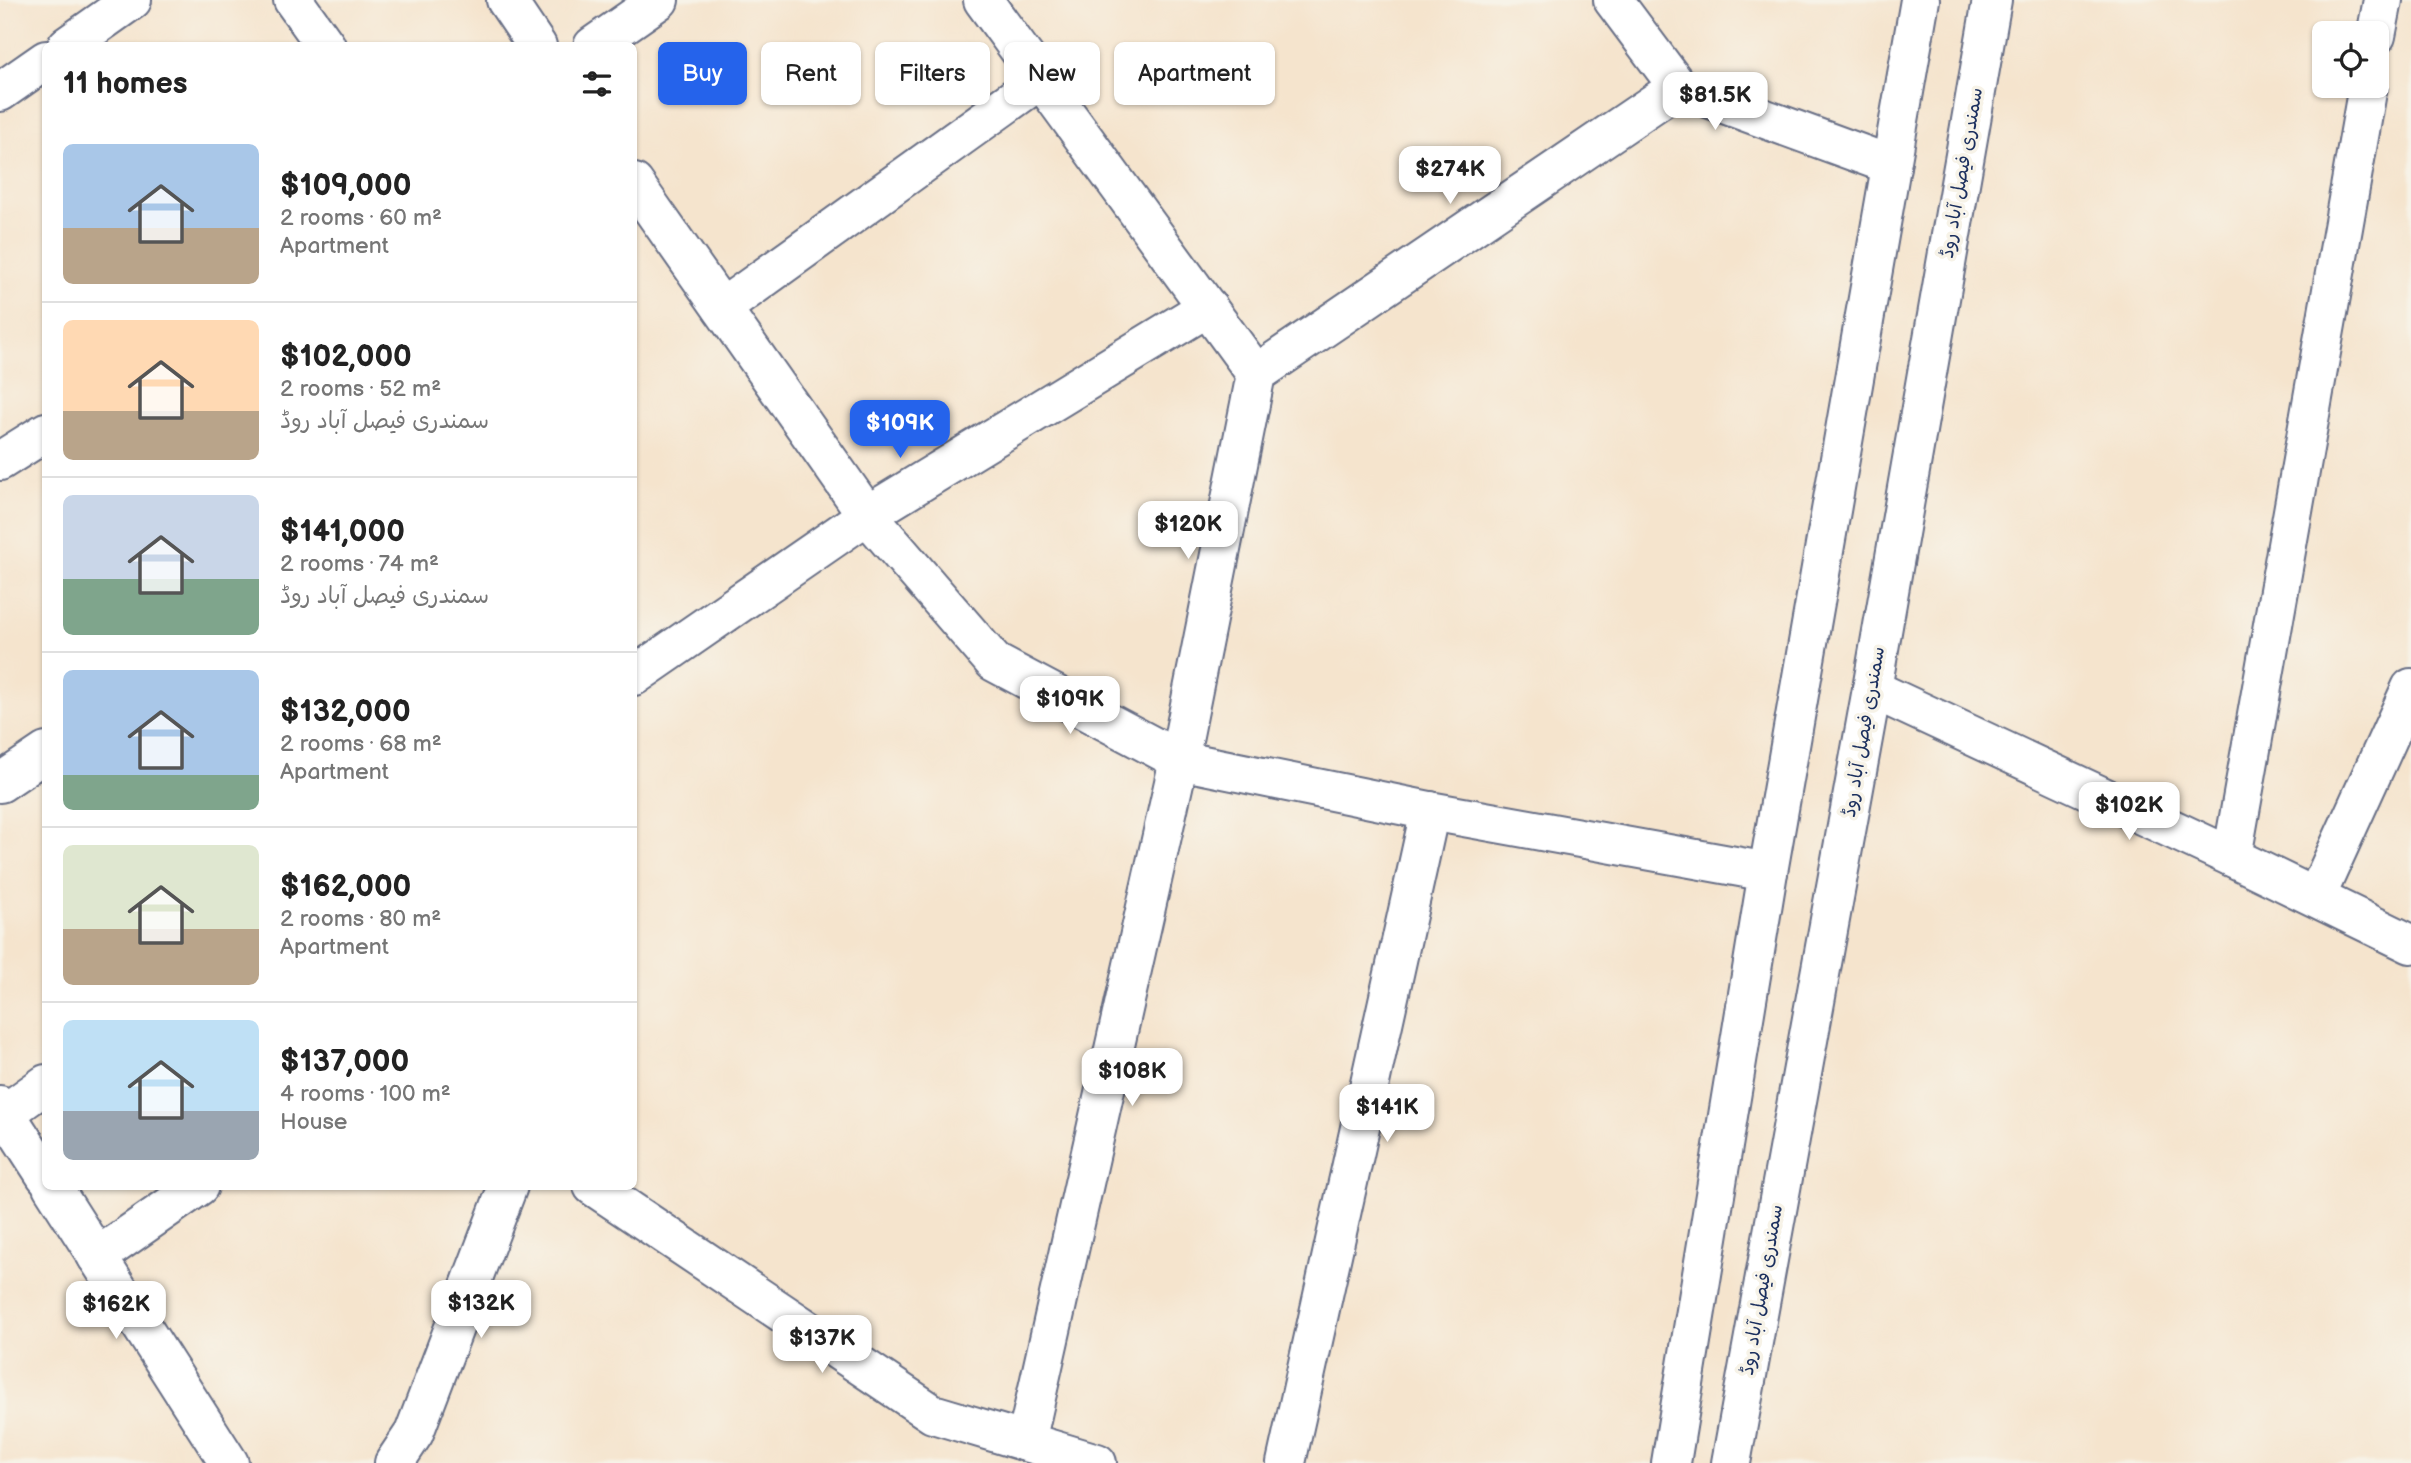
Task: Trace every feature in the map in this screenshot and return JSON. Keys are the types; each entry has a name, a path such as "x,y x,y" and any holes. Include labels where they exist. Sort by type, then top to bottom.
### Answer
{"main road":[{"path":"73,42 132,0"},
{"path":"293,0 323,42"},
{"path":"506,0 534,42"},
{"path":"599,42 659,0"},
{"path":"983,0 1014,42"},
{"path":"1613,0 1678,87 1891,165"},
{"path":"1671,1463 1768,872 1920,0"},
{"name":"سمندری فیصل آباد روڈ","path":"1731,1463 1872,689 1992,0"},
{"path":"2379,21 2383,0"},
{"path":"0,92 42,63"},
{"path":"1026,1442 1179,760 1256,374 1678,87"},
{"path":"2232,857 2366,98"},
{"path":"722,308 1005,105"},
{"path":"1060,105 1256,374"},
{"path":"637,187 867,514 994,662 1179,760 1430,811 1768,872"},
{"path":"637,674 867,514 1208,307"},
{"path":"0,461 42,435"},
{"path":"2316,897 2411,688"},
{"path":"1872,689 2411,944"},
{"path":"0,783 42,755"},
{"path":"1286,1463 1430,811"},
{"path":"42,1087 2,1112 42,1170"},
{"path":"55,1190 229,1463"},
{"path":"97,1256 194,1190"},
{"path":"394,1463 414,1433 506,1190"},
{"path":"599,1190 933,1414 1097,1463"}]}
